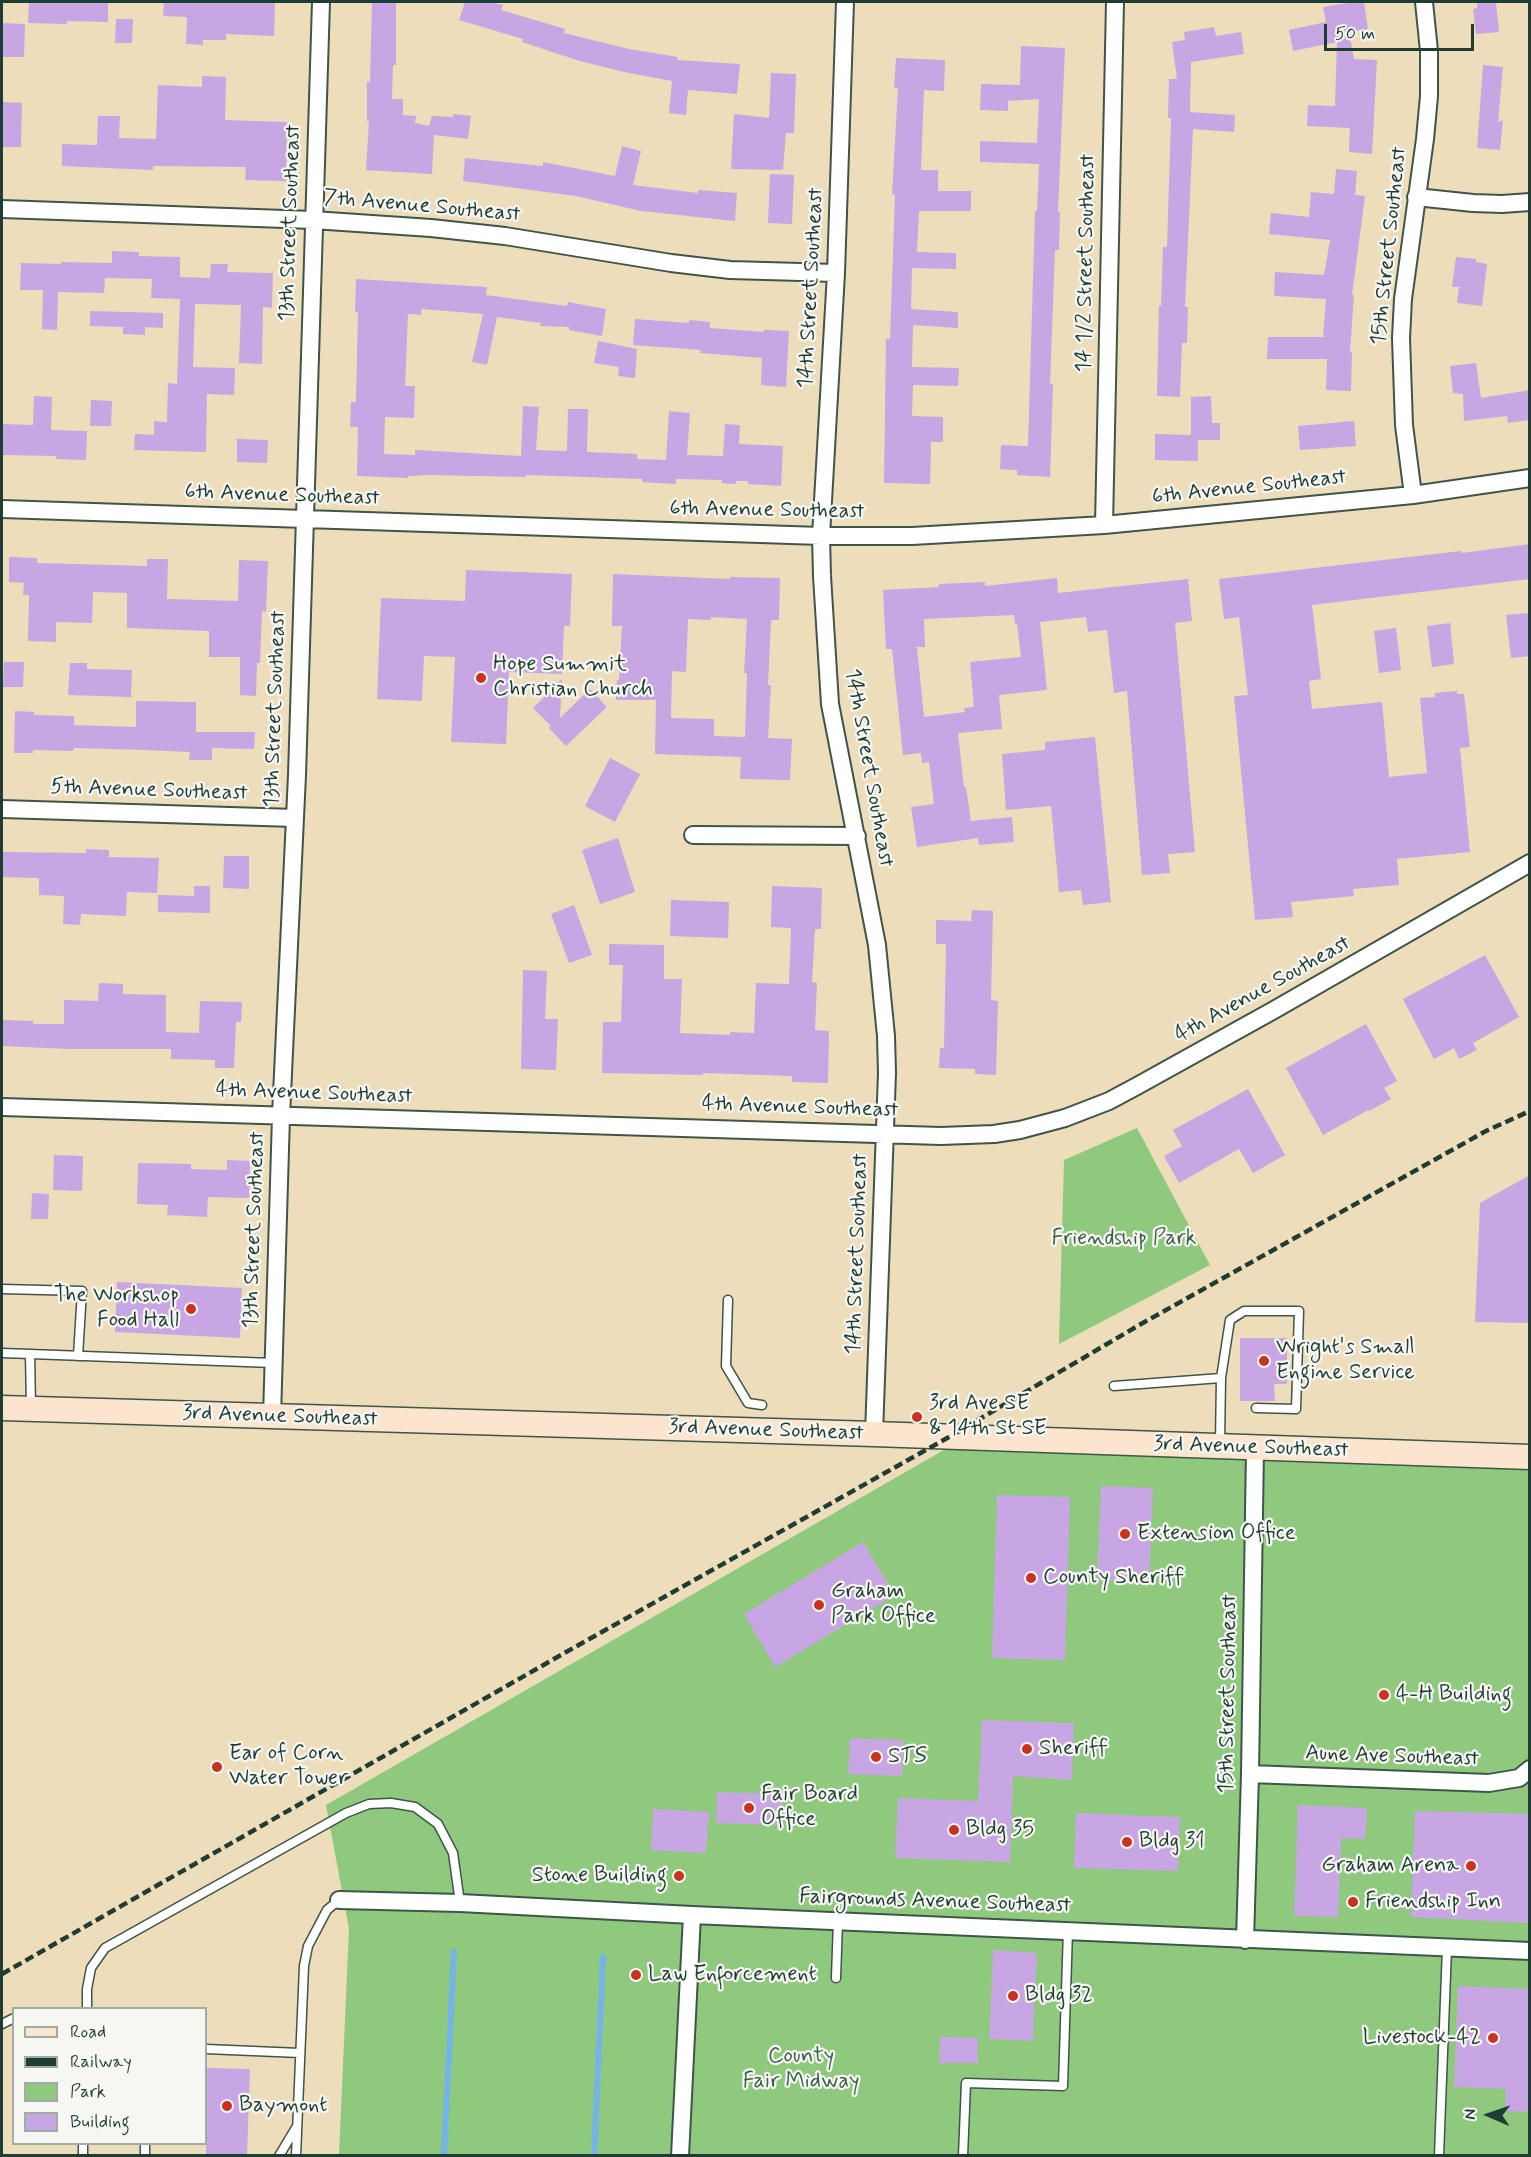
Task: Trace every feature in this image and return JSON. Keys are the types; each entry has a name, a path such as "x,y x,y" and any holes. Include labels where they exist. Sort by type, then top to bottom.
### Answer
{"main road":[{"name":"3rd Avenue Southeast","path":"2,1408 874,1434 1530,1457"}],"street":[{"name":"13th Street Southeast","path":"272,1417 281,1116 295,818 321,2"},
{"name":"14th Street Southeast","path":"845,2 836,273 821,536 823,614 830,704 840,763 857,836 882,983 887,1073 874,1434"},
{"name":"14 1/2 Street Southeast","path":"1104,525 1115,2"},
{"name":"15th Street Southeast","path":"1413,495 1404,425 1401,338 1403,298 1429,96 1424,2"},
{"path":"1416,197 1482,203 1530,202"},
{"name":"7th Avenue Southeast","path":"2,209 313,220 431,228 505,236 729,270 836,273"},
{"name":"6th Avenue Southeast","path":"2,509 821,536 912,536 1104,525 1413,495 1530,478"},
{"name":"5th Avenue Southeast","path":"2,809 295,818"},
{"path":"693,835 857,836"},
{"name":"4th Avenue Southeast","path":"2,1107 941,1136 994,1134 1051,1123 1097,1106 1137,1086 1530,863"},
{"name":"15th Street Southeast","path":"1245,1940 1255,1448"},
{"name":"Aune Ave Southeast","path":"1250,1774 1489,1783 1519,1778 1530,1769"},
{"name":"Fairgrounds Avenue Southeast","path":"339,1900 460,1903 1530,1951"},
{"path":"680,2156 692,1915"}],"lane":[{"path":"2,1289 81,1291 78,1356"},
{"path":"728,1300 726,1366 748,1403 762,1405"},
{"path":"1220,1447 1221,1378 1230,1320 1244,1311 1299,1311 1296,1409 1256,1408"},
{"path":"2,1353 273,1363"},
{"path":"30,1354 31,1409"},
{"path":"1114,1386 1221,1378"},
{"path":"87,2007 87,1989 91,1968 105,1948 346,1813 369,1804 391,1803 415,1807 438,1824 453,1853 460,1903"},
{"path":"296,2156 304,1966 308,1946 327,1910 339,1900"},
{"path":"836,1978 838,1921"},
{"path":"963,2156 966,2083 1063,2086 1068,1930"},
{"path":"1439,2156 1447,1948"},
{"path":"207,2049 300,2054"},
{"path":"279,2156 297,2126"}],"green space":[{"name":"Friendship Park","path":"1137,1128 1210,1265 1059,1344 1064,1160"},
{"name":"County Fair Midway","path":"949,1447 1529,1469 1529,2155 339,2155 349,1929 326,1805"}],"building":[{"path":"29,2 108,2 108,22 28,23"},
{"path":"164,2 275,2 274,36 226,34 226,40 203,40 203,45 186,44 187,17 163,16"},
{"path":"372,2 396,2 396,65 393,65 392,99 403,99 403,115 416,116 415,123 429,126 432,116 453,117 453,114 471,116 468,139 434,135 432,174 366,170 369,121 367,121 367,82 370,82"},
{"path":"465,2 490,2 503,5 501,10 565,29 564,33 629,49 678,57 677,60 740,64 737,94 688,90 686,115 669,113 672,81 580,61 522,42 523,39 459,20"},
{"path":"1364,2 1368,29 1349,32 1354,59 1377,60 1372,154 1349,152 1350,128 1307,126 1308,105 1335,106 1337,42 1293,51 1289,30 1326,22 1323,7"},
{"path":"1477,2 1496,2 1499,32 1476,34 1473,9 1477,8"},
{"path":"116,19 133,19 132,43 115,43"},
{"path":"2,23 25,24 24,57 2,57"},
{"path":"1214,27 1216,36 1241,32 1244,54 1191,62 1190,112 1235,115 1234,132 1193,129 1185,307 1188,307 1187,343 1182,343 1180,397 1157,396 1159,306 1161,306 1163,247 1167,247 1171,118 1168,118 1169,79 1177,79 1172,42 1185,40 1184,32"},
{"path":"1021,46 1065,48 1058,212 1060,212 1059,250 1055,250 1050,384 1053,384 1050,477 1017,475 1017,470 1000,469 1001,445 1028,446 1035,211 1037,211 1039,164 980,162 980,141 1037,143 1039,99 1008,101 1008,111 980,110 981,84 1020,85"},
{"path":"896,58 945,60 944,91 924,90 921,170 938,170 938,191 971,191 971,211 919,211 917,252 956,253 956,269 912,268 911,309 958,312 958,328 913,325 912,367 959,368 958,386 913,385 912,416 943,417 943,442 931,442 930,484 884,483 886,339 890,339 895,195 892,194 898,88 894,88"},
{"path":"1483,65 1503,67 1498,122 1503,120 1500,150 1477,148"},
{"path":"771,73 796,74 794,133 786,133 783,170 731,169 734,114 769,118"},
{"path":"202,76 226,77 225,120 287,122 286,181 245,180 246,167 153,166 153,170 62,166 62,144 97,145 98,116 120,116 119,138 156,139 158,85 202,87"},
{"path":"2,102 22,103 21,147 2,147"},
{"path":"622,146 641,151 633,185 698,193 698,190 737,193 735,221 641,211 576,196 463,181 465,158 543,166 543,162 615,176"},
{"path":"1336,169 1357,171 1355,195 1365,196 1352,295 1354,295 1350,352 1352,352 1351,391 1326,390 1327,359 1267,359 1268,337 1323,337 1326,299 1274,296 1275,272 1324,275 1330,240 1269,234 1271,213 1309,217 1311,192 1334,194"},
{"path":"770,174 794,175 792,224 768,223"},
{"path":"112,251 139,252 139,256 180,257 180,277 210,278 211,264 228,264 227,272 273,273 272,308 263,307 262,364 239,363 241,305 195,304 193,367 235,368 234,395 207,394 206,452 134,450 135,434 154,435 154,421 167,422 168,383 177,384 180,299 151,298 152,279 105,278 104,293 58,292 57,330 42,329 43,290 20,290 21,263 112,263"},
{"path":"1456,257 1476,259 1476,262 1487,264 1482,306 1457,303 1459,287 1452,287"},
{"path":"356,279 487,287 486,295 567,306 568,302 606,309 602,336 569,330 569,327 540,326 541,323 497,317 487,365 472,362 483,314 421,309 421,315 408,314 405,386 415,386 414,418 385,417 384,454 415,455 415,450 521,456 523,406 539,407 536,450 567,451 568,409 588,409 587,452 637,454 637,459 666,460 669,411 690,413 687,455 723,456 725,424 740,425 739,444 783,446 781,486 748,484 748,481 736,481 736,484 722,483 722,480 676,479 676,484 642,482 642,479 526,475 526,477 428,475 408,476 408,478 357,476 358,427 350,427 351,402 356,402 358,312 355,312"},
{"path":"90,311 163,313 163,328 145,327 145,335 123,334 123,327 90,326"},
{"path":"635,319 689,323 689,320 710,322 710,328 764,332 764,330 789,331 786,387 761,385 762,358 700,353 701,350 633,345"},
{"path":"598,341 637,349 635,378 618,376 619,367 594,363"},
{"path":"1476,363 1481,398 1530,390 1530,420 1508,423 1507,416 1464,421 1463,394 1453,393 1450,366"},
{"path":"34,396 52,397 51,430 87,431 86,460 56,459 56,456 2,455 2,424 33,425"},
{"path":"1211,396 1212,423 1220,423 1220,440 1198,440 1198,461 1155,460 1155,434 1191,435 1191,397"},
{"path":"91,400 112,401 111,426 90,426"},
{"path":"1354,421 1356,446 1300,450 1298,426"},
{"path":"237,439 268,440 267,463 237,462"},
{"path":"1530,544 1530,579 1312,605 1321,679 1309,681 1312,709 1382,702 1389,777 1427,773 1420,698 1435,697 1435,693 1457,691 1457,694 1464,694 1470,747 1460,748 1470,852 1397,859 1399,885 1353,889 1354,896 1291,902 1293,917 1255,920 1234,696 1248,695 1239,617 1224,619 1219,579"},
{"path":"9,557 37,558 37,563 147,566 147,559 168,559 167,599 238,601 239,560 268,561 266,612 262,611 256,696 240,695 240,657 209,657 209,631 127,628 127,593 93,592 92,623 56,622 56,642 28,641 29,595 23,595 24,583 9,582"},
{"name":"Hope Summit Christian Church","path":"466,570 572,574 570,626 564,626 562,674 509,672 506,744 451,742 455,657 424,656 422,701 377,699 381,598 465,601"},
{"path":"613,574 730,579 730,577 780,578 779,620 771,620 768,738 792,739 790,780 740,779 741,757 655,754 656,700 616,700 622,626 612,626","holes":["711,617 747,619 744,673 747,673 745,737 714,736 714,719 671,718 672,671 686,672 688,619 711,620"]},
{"path":"1057,578 1058,593 1188,579 1192,621 1175,623 1195,852 1168,854 1170,873 1142,875 1127,691 1114,693 1107,630 1088,632 1086,617 1040,622 1047,690 999,695 1002,729 958,733 964,787 966,787 971,821 1012,817 1014,842 979,845 978,838 917,847 911,807 934,804 929,762 922,763 921,753 903,755 892,649 886,649 883,590 985,582 985,586","holes":["1014,615 1015,624 1017,624 1021,657 970,662 974,707 964,708 965,712 924,717 917,647 925,647 924,619"]},
{"path":"1530,613 1530,656 1511,658 1506,615"},
{"path":"1450,623 1454,664 1432,667 1427,626"},
{"path":"1396,628 1401,670 1379,673 1374,631"},
{"path":"4,662 24,662 23,687 3,687"},
{"path":"70,663 87,663 87,669 132,670 131,697 68,695"},
{"path":"562,679 560,718 590,689 607,707 566,746 533,708"},
{"path":"136,701 196,702 196,732 255,732 254,749 212,748 212,760 189,760 190,752 145,750 74,748 73,751 33,750 33,753 14,753 15,711 34,712 34,715 74,716 74,725 136,727"},
{"path":"1095,737 1111,902 1083,905 1081,890 1059,892 1051,806 1006,810 1002,754 1045,750 1045,742"},
{"path":"610,758 640,774 615,822 585,806"},
{"path":"618,838 635,892 600,904 582,850"},
{"path":"86,849 109,850 109,857 159,858 157,893 127,892 126,916 81,914 80,925 63,924 64,896 39,895 39,878 2,877 2,852 86,853"},
{"path":"224,856 249,856 249,889 223,888"},
{"path":"194,886 210,886 210,913 158,912 158,895 194,896"},
{"path":"772,886 822,888 821,929 815,929 812,982 817,983 815,1030 829,1031 828,1083 792,1082 792,1076 602,1073 603,1022 621,1022 623,965 609,965 609,944 664,945 664,979 682,979 680,1033 730,1035 730,1032 754,1033 756,983 789,984 791,928 771,927"},
{"path":"671,900 729,902 728,938 670,936"},
{"path":"574,905 592,955 569,963 551,914"},
{"path":"972,910 993,911 991,1000 998,1001 996,1075 975,1074 975,1069 939,1068 940,1048 944,1048 946,944 936,944 936,920 971,921"},
{"path":"1485,955 1519,1017 1473,1043 1477,1050 1459,1059 1454,1048 1434,1059 1403,999"},
{"path":"523,970 547,971 545,1019 558,1019 556,1070 521,1069"},
{"path":"99,983 123,984 123,994 166,995 166,1032 199,1033 200,1001 242,1002 241,1022 236,1022 234,1068 215,1068 215,1060 171,1059 171,1049 69,1049 2,1046 2,1020 33,1021 33,1024 64,1024 64,1000 98,1001"},
{"path":"1366,1024 1397,1081 1384,1088 1391,1099 1323,1135 1286,1068"},
{"path":"1248,1089 1285,1155 1253,1173 1239,1149 1179,1183 1164,1156 1182,1146 1173,1130"},
{"path":"54,1155 83,1156 82,1191 53,1190"},
{"path":"227,1160 250,1161 249,1198 208,1197 207,1217 167,1215 168,1205 137,1204 138,1163 191,1164 191,1169 227,1170"},
{"path":"1530,1175 1530,1323 1475,1322 1480,1203"},
{"path":"32,1193 49,1194 48,1219 31,1219"},
{"path":"117,1282 242,1288 240,1338 115,1332"},
{"name":"Wright's Small Engine Service","path":"1240,1338 1287,1338 1287,1384 1274,1384 1275,1401 1240,1401"},
{"name":"Extension Office","path":"1101,1486 1153,1488 1149,1582 1097,1580"},
{"name":"County Sheriff","path":"997,1495 1070,1497 1065,1660 992,1658"},
{"name":"Graham Park Office","path":"863,1542 895,1595 775,1667 744,1614"},
{"path":"982,1720 1074,1723 1072,1780 1013,1776 1010,1862 895,1858 898,1798 978,1801"},
{"name":"STS","path":"850,1738 903,1740 902,1776 848,1774"},
{"name":"Fair Board Office","path":"717,1792 782,1794 781,1825 716,1823"},
{"path":"1298,1805 1367,1808 1365,1839 1341,1838 1338,1917 1294,1916"},
{"path":"653,1809 709,1812 706,1853 651,1850"},
{"name":"Graham Arena","path":"1415,1811 1530,1814 1530,1923 1411,1917"},
{"name":"Bldg 31","path":"1076,1813 1180,1817 1178,1871 1074,1868"},
{"name":"Bldg 32","path":"993,1950 1037,1953 1033,2041 989,2039"},
{"name":"Livestock-42","path":"1458,1986 1530,1989 1530,2112 1505,2111 1506,2089 1454,2087"},
{"path":"940,2037 978,2038 978,2063 939,2063"},
{"name":"Baymont","path":"207,2068 250,2069 247,2156 206,2156"}],"waterway":[{"path":"444,2156 454,1952"},
{"path":"594,2156 603,1957"}],"railway":[{"path":"2,1974 949,1437 1141,1324 1486,1131 1530,1111"}],"place":[{"name":"Hope Summit Christian Church","path":"481,678"},
{"name":"The Workshop Food Hall","path":"191,1309"},
{"name":"Wright's Small Engine Service","path":"1264,1361"},
{"name":"3rd Ave SE & 14th St SE","path":"917,1417"},
{"name":"Extension Office","path":"1125,1534"},
{"name":"County Sheriff","path":"1031,1578"},
{"name":"Graham Park Office","path":"819,1605"},
{"name":"4-H Building","path":"1384,1695"},
{"name":"Sheriff","path":"1027,1749"},
{"name":"STS","path":"876,1757"},
{"name":"Ear of Corn Water Tower","path":"217,1767"},
{"name":"Fair Board Office","path":"749,1808"},
{"name":"Bldg 35","path":"954,1830"},
{"name":"Bldg 31","path":"1127,1842"},
{"name":"Graham Arena","path":"1471,1866"},
{"name":"Stone Building","path":"679,1876"},
{"name":"Friendship Inn","path":"1353,1902"},
{"name":"Law Enforcement","path":"636,1975"},
{"name":"Bldg 32","path":"1013,1996"},
{"name":"Livestock-42","path":"1493,2038"},
{"name":"Baymont","path":"227,2106"}]}
